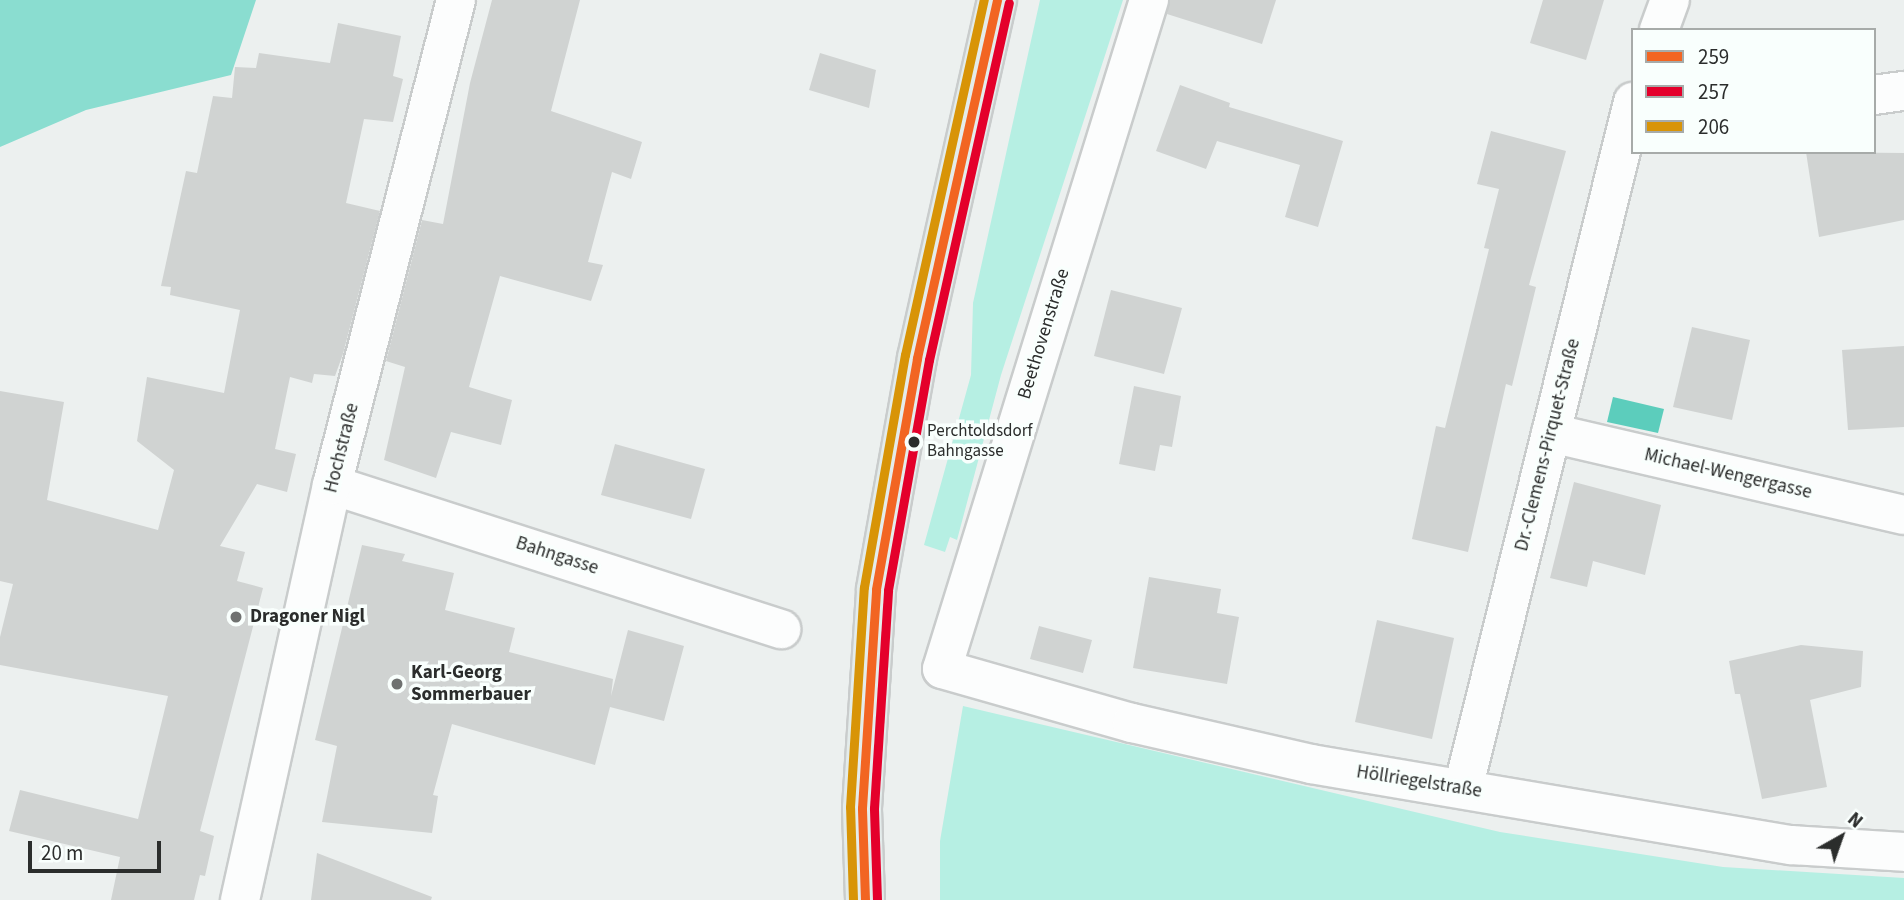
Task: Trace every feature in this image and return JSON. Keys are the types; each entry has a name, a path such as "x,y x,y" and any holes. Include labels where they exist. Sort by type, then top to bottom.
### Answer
{"main road":[{"path":"865,900 862,808 876,589 917,358 997,0"}],"street":[{"name":"Hochstraße","path":"240,900 332,485 456,0"},
{"name":"Beethovenstraße","path":"943,669 1149,0"},
{"path":"1660,28 1670,0"},
{"path":"1876,95 1904,91"},
{"name":"Dr.-Clemens-Pirquet-Straße","path":"1463,789 1630,117"},
{"name":"Michael-Wengergasse","path":"1551,433 1904,515"},
{"name":"Bahngasse","path":"332,485 781,629"},
{"name":"Höllriegelstraße","path":"943,669 1157,729 1311,764 1791,845 1904,852"}],"shaded area":[{"path":"0,0 256,0 231,75 86,110 0,147"},
{"path":"1040,0 1123,0 1001,375 957,540 950,537 945,552 924,545 971,375 973,303"},
{"path":"1613,397 1664,409 1658,433 1607,422"},
{"path":"963,706 1500,832 1723,867 1904,878 1904,900 940,900 940,841"}],"building":[{"path":"492,0 580,0 551,111 642,142 631,179 612,172 588,262 603,265 591,301 500,276 469,387 512,400 501,445 451,432 436,478 384,460 405,367 386,361 422,220 443,224 470,83"},
{"path":"1170,0 1276,0 1262,44 1167,14"},
{"path":"1543,0 1604,0 1586,60 1530,43"},
{"path":"338,23 401,36 393,76 403,79 393,122 364,119 346,203 380,211 343,354 335,376 314,374 312,383 290,377 275,449 296,454 287,492 257,484 220,546 245,552 237,581 263,588 200,831 214,836 205,876 200,875 194,900 111,900 120,857 9,831 20,790 138,819 168,696 0,665 0,637 13,584 0,581 0,391 64,402 47,500 158,530 174,470 137,441 147,377 224,393 240,310 170,295 171,287 161,286 186,171 197,173 213,96 232,98 235,67 256,68 259,53 330,63"},
{"path":"820,53 876,70 869,108 809,90"},
{"path":"1180,85 1230,103 1229,107 1343,141 1318,227 1285,217 1300,165 1217,141 1206,169 1156,151"},
{"path":"1491,131 1566,151 1529,285 1536,287 1512,386 1506,384 1468,552 1412,539 1436,426 1445,428 1489,249 1484,248 1499,189 1477,184"},
{"path":"1904,153 1904,220 1819,237 1806,154"},
{"path":"1111,290 1182,308 1164,374 1094,356"},
{"path":"1692,327 1750,340 1732,420 1673,407"},
{"path":"1904,346 1904,427 1848,430 1842,350"},
{"path":"1134,386 1181,396 1172,447 1160,445 1155,471 1119,464"},
{"path":"615,444 705,469 691,519 601,495"},
{"path":"1574,482 1661,505 1645,575 1593,561 1587,587 1550,578"},
{"path":"362,545 405,554 402,561 454,573 445,610 515,628 509,652 613,679 611,696 628,630 684,646 664,721 610,707 595,765 452,724 433,795 438,796 432,833 322,822 337,746 315,740"},
{"path":"1149,577 1221,589 1217,613 1239,617 1227,684 1133,668"},
{"path":"1377,620 1454,638 1432,739 1355,722"},
{"path":"1039,626 1092,640 1083,673 1030,659"},
{"path":"1801,645 1863,651 1861,687 1810,700 1827,787 1762,799 1740,694 1735,694 1729,661"},
{"path":"317,853 432,897 431,900 311,900"}],"transit line":[{"name":"206","path":"853,900 850,807 864,587 905,355 984,0"},
{"name":"259","path":"865,900 862,808 876,589 917,358 997,0"},
{"name":"257","path":"877,900 874,808 888,590 929,360 1009,3"}],"place":[{"name":"Perchtoldsdorf Bahngasse","path":"914,442"},
{"name":"Dragoner Nigl","path":"236,617"},
{"name":"Karl-Georg Sommerbauer","path":"397,684"}]}
